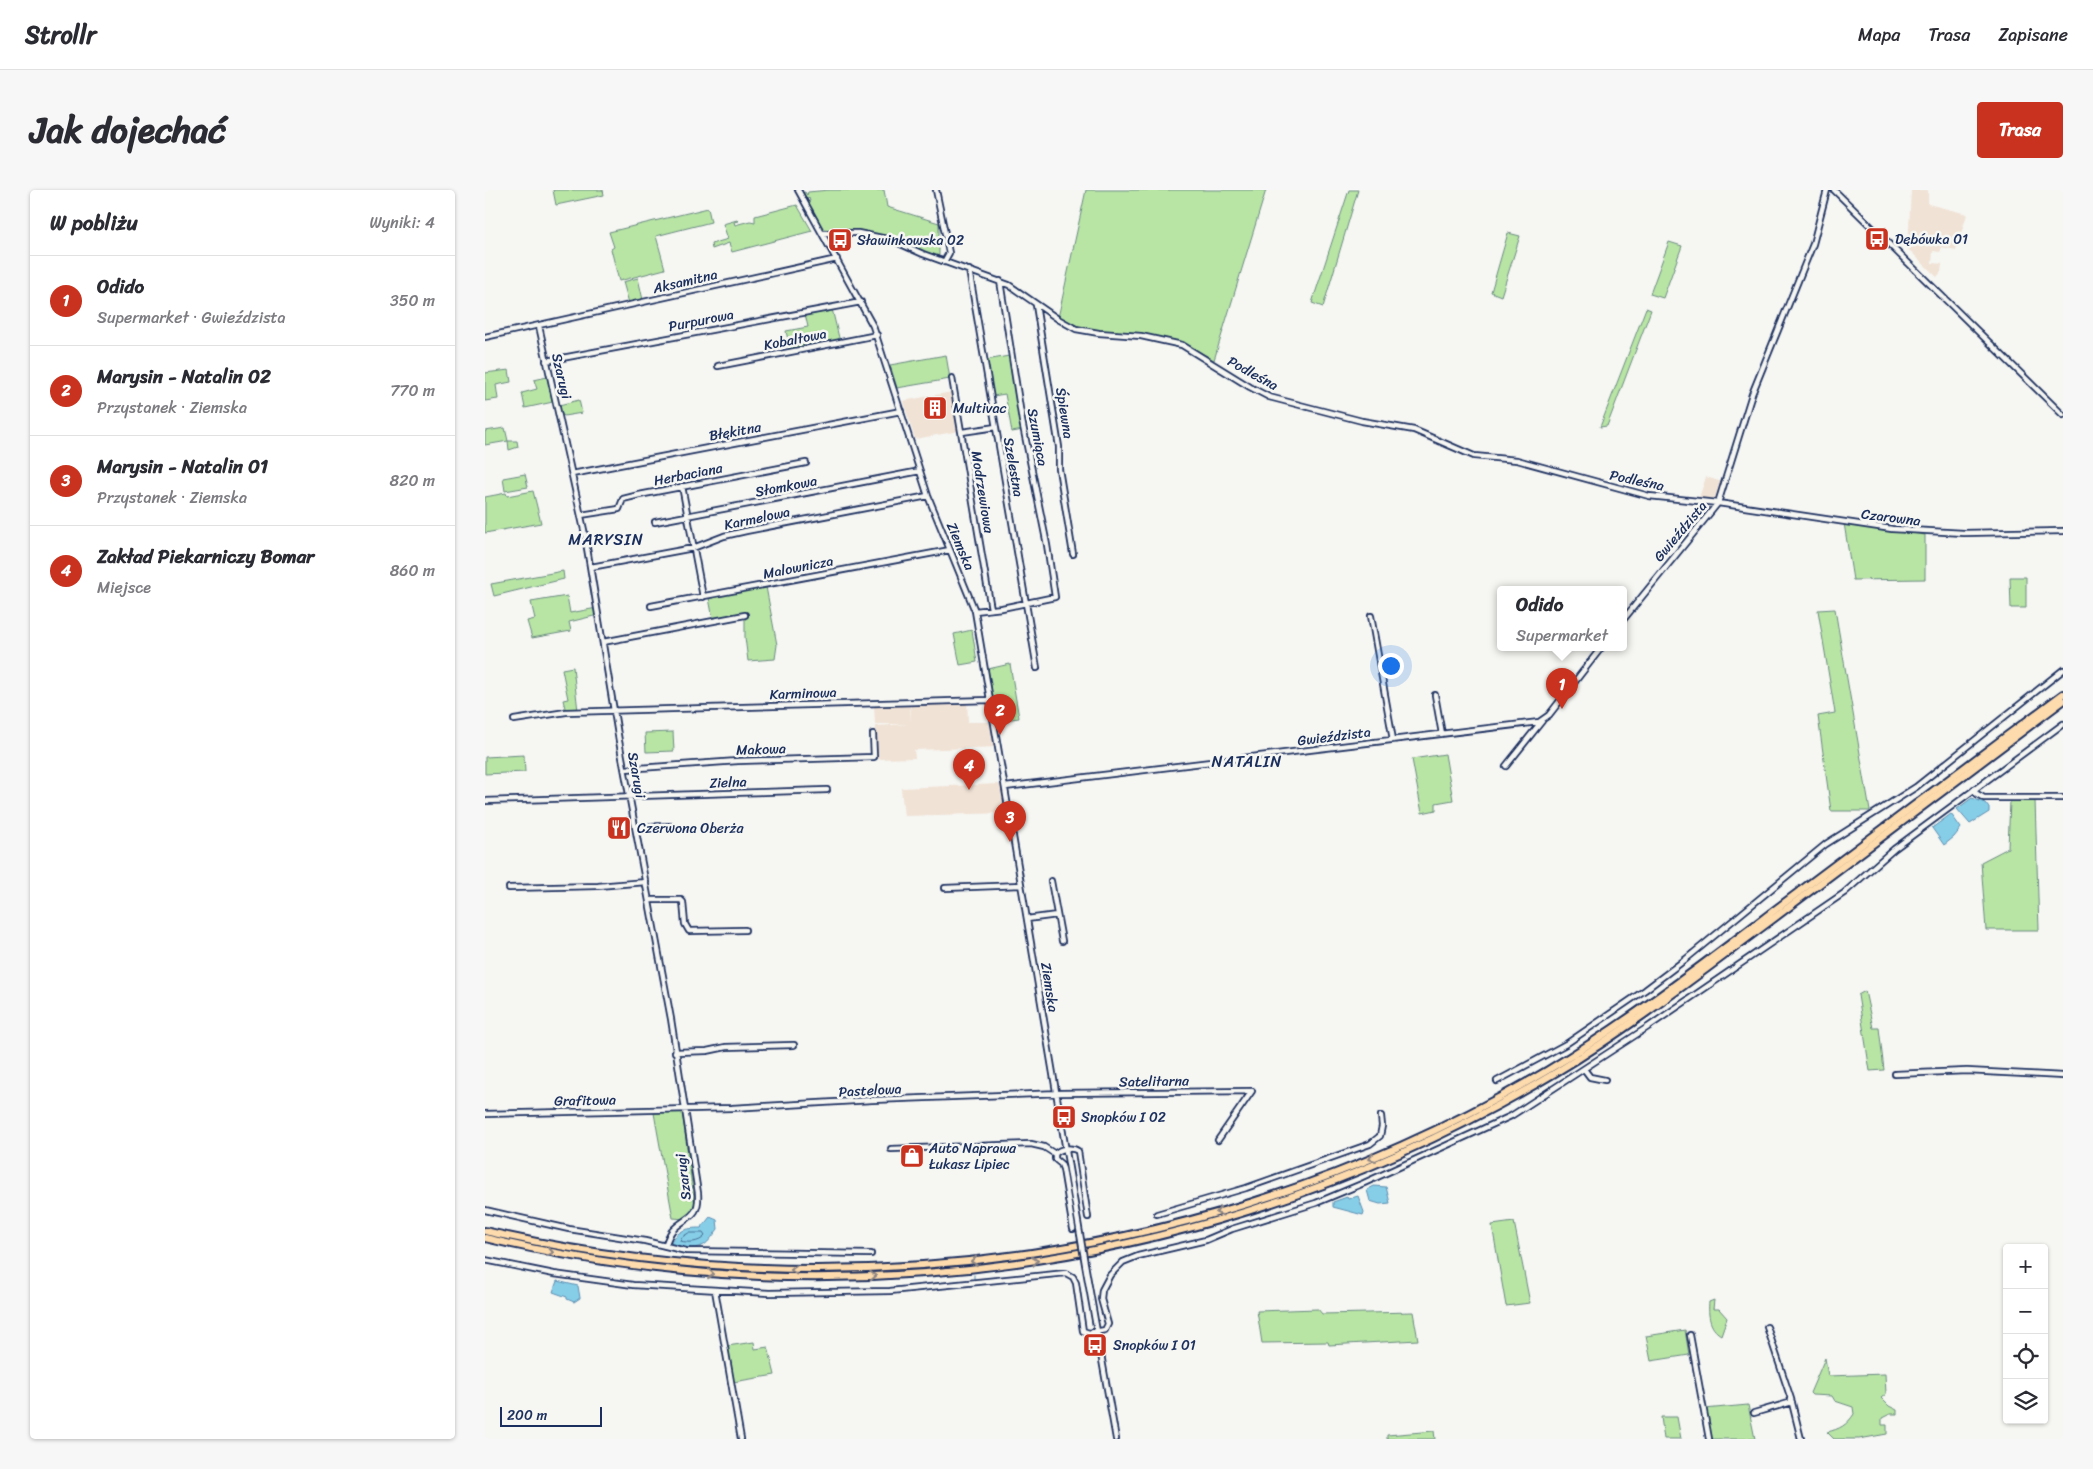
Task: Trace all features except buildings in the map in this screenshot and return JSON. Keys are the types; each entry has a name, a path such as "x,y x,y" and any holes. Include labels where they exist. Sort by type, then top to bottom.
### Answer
{"highway":[{"path":"1859,851 2063,694"},
{"path":"485,1238 630,1265 706,1273 822,1278 903,1275 992,1267 1089,1252 1179,1231 1289,1198 1344,1178 1434,1138 1495,1107 1566,1066 1641,1018 1799,896 2063,701"},
{"path":"485,1231 570,1248 653,1260 745,1268 831,1270 921,1266 998,1258 1092,1243 1172,1225 1251,1203 1332,1174 1414,1140 1496,1099 1552,1067 1628,1018 1799,896"}],"street":[{"name":"Ziemska","path":"798,190 861,302 877,335 928,496 975,611 1065,1149 1116,1439"},
{"path":"936,190 953,265"},
{"path":"1718,503 1750,400 1813,244 1827,190"},
{"path":"1834,190 2063,414"},
{"name":"Podleśna","path":"822,233 846,232 882,237 1000,281 1016,289 1064,323 1077,329 1099,333 1141,336 1183,345 1250,387 1269,396 1362,421 1414,430 1474,456 1517,460 1649,496 1718,503"},
{"path":"945,262 949,253"},
{"name":"Aksamitna","path":"485,337 837,259"},
{"name":"Szelestna","path":"969,270 1037,668"},
{"name":"Szumiąca","path":"1000,281 1022,421 1047,545 1055,597 1026,602"},
{"name":"Purpurowa","path":"546,361 861,302"},
{"name":"Śpiewna","path":"1036,305 1059,447 1059,469 1073,554"},
{"name":"Szarugi","path":"539,326 591,567 685,1109 698,1204 694,1214 673,1230 665,1246"},
{"name":"Kobaltowa","path":"718,366 877,335"},
{"name":"Modrzewiowa","path":"952,378 991,609"},
{"name":"Błękitna","path":"572,474 901,411"},
{"path":"962,432 995,427"},
{"name":"Herbaciana","path":"581,515 619,509 623,499 806,463"},
{"name":"Słomkowa","path":"655,522 920,471"},
{"path":"683,486 703,597"},
{"name":"Karmelowa","path":"591,567 693,548 723,536 928,496"},
{"name":"Czarowna","path":"1718,503 1878,528 1924,532 2063,531"},
{"name":"Gwieździsta","path":"1627,615 1718,503"},
{"name":"Malownicza","path":"651,606 950,550"},
{"path":"975,611 1026,602"},
{"path":"603,642 745,615"},
{"path":"1371,616 1393,740"},
{"path":"1506,766 1599,651"},
{"path":"1497,1080 1566,1044 1645,990 1686,959 1826,844 1916,787 2063,670"},
{"path":"1435,695 1441,734"},
{"name":"Karminowa","path":"514,720 558,712 616,712 638,709 990,700"},
{"name":"Gwieździsta","path":"1005,787 1542,721"},
{"path":"485,1260 554,1274 633,1285 769,1293 879,1291 1067,1273 1073,1277 1076,1283 1081,1328 1087,1333 1106,1329 1109,1325 1101,1299 1103,1286 1114,1270 1126,1260 1207,1240 1232,1229 1293,1211 1364,1183 1511,1116 1584,1069 1844,892 1894,849 2063,724"},
{"name":"Makowa","path":"625,768 738,761 874,757 873,734"},
{"path":"1974,789 1977,794 1985,798 2063,798"},
{"name":"Zielna","path":"485,801 827,790"},
{"path":"635,827 670,826"},
{"path":"1051,881 1062,941"},
{"path":"509,888 598,886 646,882"},
{"path":"945,888 1021,885"},
{"path":"649,900 681,900 683,902 686,927 689,931 745,930"},
{"path":"1027,919 1057,914"},
{"path":"675,1052 707,1051 726,1047 794,1045"},
{"path":"1584,1069 1590,1077 1605,1080"},
{"path":"1895,1074 1967,1071 2063,1076"},
{"name":"Satelitarna","path":"1056,1094 1252,1091 1217,1140"},
{"name":"Pastelowa","path":"685,1109 1056,1094"},
{"name":"Grafitowa","path":"485,1114 685,1109"},
{"path":"1157,1214 1246,1188 1369,1144 1381,1136 1381,1116"},
{"path":"891,1149 1031,1144 1044,1147 1055,1154 1055,1159 1061,1164 1063,1169 1073,1229"},
{"path":"1055,1154 1059,1150 1065,1149 1078,1151 1088,1217"},
{"path":"485,1210 569,1229 645,1241 686,1251 871,1254"},
{"path":"715,1290 741,1439"},
{"path":"1767,1327 1792,1402 1801,1439"},
{"path":"1690,1335 1709,1439"},
{"path":"1754,1414 1792,1402"}],"shaded area":[{"path":"1911,190 1928,190 1928,204 1967,214 1956,250 1942,247 1940,252 1933,251 1932,263 1942,264 1941,272 1937,277 1908,249"},
{"path":"952,392 959,431 915,439 903,401"},
{"path":"1706,477 1722,482 1716,500 1699,498"},
{"path":"967,700 968,722 994,722 998,747 914,750 915,758 876,759 876,726 908,724 875,724 874,704 910,703 911,722 911,702"},
{"path":"1001,784 1005,813 904,816 901,788"}],"green space":[{"path":"553,190 603,190 604,195 556,205"},
{"path":"884,190 887,207 939,223 939,255 937,257 881,235 823,229 808,202 810,201 809,198 806,200 802,193 805,192 807,195 808,192"},
{"path":"1086,190 1266,190 1214,360 1177,342 1100,332 1058,318"},
{"path":"1349,190 1358,190 1323,307 1312,303"},
{"path":"797,205 812,231 732,252 729,243 712,249 711,244 728,239 723,224 737,220 734,222 735,225 750,221 755,222 755,216"},
{"path":"708,208 711,222 656,236 665,269 619,281 611,249 614,247 609,232"},
{"path":"1508,233 1520,236 1501,296 1491,292"},
{"path":"1669,242 1682,246 1663,298 1650,294"},
{"path":"638,278 643,300 629,303 623,282"},
{"path":"1646,308 1651,310 1607,426 1600,427"},
{"path":"832,309 840,342 802,349 801,347 790,349 786,331 808,327 805,314"},
{"path":"946,355 950,379 897,388 890,365"},
{"path":"1009,356 1023,430 1012,432 1005,394 993,396 986,360"},
{"path":"509,370 511,382 496,385 498,399 485,401 485,373"},
{"path":"547,377 553,402 525,408 522,393 537,389 534,380"},
{"path":"579,400 582,413 564,416 561,414 559,405"},
{"path":"505,428 508,441 485,445 485,431"},
{"path":"508,441 517,441 518,447 509,450"},
{"path":"525,474 528,487 505,491 503,478"},
{"path":"533,491 541,523 485,533 485,497 506,493 507,496"},
{"path":"1844,523 1925,535 1925,579 1853,580"},
{"path":"563,571 564,579 494,596 491,584"},
{"path":"2010,577 2026,577 2026,608 2011,608"},
{"path":"766,587 777,645 775,659 748,661 745,616 713,619 709,598"},
{"path":"567,596 570,613 597,608 598,615 569,622 571,631 532,638 527,621 535,619 531,602"},
{"path":"1835,609 1870,811 1831,811 1818,716 1835,713 1818,610"},
{"path":"972,630 977,662 960,665 954,634"},
{"path":"1010,664 1019,718 997,721 988,669"},
{"path":"573,667 578,711 566,712 563,700 568,699 562,669"},
{"path":"673,732 674,751 646,752 645,733"},
{"path":"1445,754 1453,800 1436,803 1436,810 1422,813 1412,759"},
{"path":"524,755 525,772 485,774 485,757"},
{"path":"2035,800 2039,930 1986,930 1981,862 2008,848 2010,801"},
{"path":"1865,991 1873,1028 1879,1028 1884,1070 1870,1071 1858,995"},
{"path":"682,1111 695,1206 692,1213 685,1219 673,1218 654,1113"},
{"path":"1514,1222 1530,1303 1506,1306 1492,1225"},
{"path":"485,1233 562,1249 640,1260 718,1268 797,1271 875,1270 954,1265 1110,1242 1111,1244 1061,1253 961,1266 860,1273 810,1274 681,1269 568,1252 485,1236"},
{"path":"1714,1300 1713,1309 1719,1309 1727,1318 1721,1335 1714,1329 1709,1316 1709,1302"},
{"path":"1318,1309 1322,1314 1413,1312 1418,1340 1329,1345 1328,1342 1262,1343 1257,1311"},
{"path":"1685,1330 1689,1355 1651,1361 1646,1336"},
{"path":"754,1342 755,1349 768,1347 775,1375 733,1382 727,1346"},
{"path":"1825,1358 1828,1376 1885,1374 1886,1394 1881,1398 1889,1406 1897,1410 1897,1414 1890,1414 1882,1418 1882,1425 1887,1425 1887,1434 1859,1439 1834,1439 1827,1432 1843,1426 1854,1414 1853,1407 1835,1401 1832,1396 1812,1395 1810,1393"},
{"path":"1748,1405 1755,1439 1709,1439 1704,1409"},
{"path":"1661,1417 1677,1417 1681,1439 1664,1439"},
{"path":"1434,1431 1435,1439 1387,1439 1387,1435"}],"water":[{"path":"1972,798 1985,803 1989,808 1989,812 1970,824 1957,809"},
{"path":"1951,814 1961,828 1944,845 1932,828"},
{"path":"1374,1186 1386,1187 1390,1203 1380,1204 1370,1201 1367,1190"},
{"path":"1358,1196 1364,1212 1363,1215 1333,1207 1333,1202 1347,1197 1348,1199"},
{"path":"710,1217 717,1220 718,1229 704,1245 696,1248 687,1248 670,1244 679,1233 701,1228"},
{"path":"557,1281 578,1286 580,1298 574,1302 567,1299 567,1297 553,1292"}],"place":[{"name":"Dębówka 01","path":"1877,239"},
{"name":"Sławinkowska 02","path":"840,240"},
{"name":"Multivac","path":"935,408"},
{"name":"Odido","path":"1562,709"},
{"name":"Marysin - Natalin 02","path":"1000,735"},
{"name":"Zakład Piekarniczy Bomar","path":"969,790"},
{"name":"Czerwona Oberża","path":"619,828"},
{"name":"Marysin - Natalin 01","path":"1010,842"},
{"name":"Snopków I 02","path":"1064,1117"},
{"name":"Auto Naprawa Łukasz Lipiec","path":"912,1156"},
{"name":"Snopków I 01","path":"1095,1345"}],"district":[{"name":"MARYSIN","path":"606,539"},
{"name":"NATALIN","path":"1247,761"}]}
